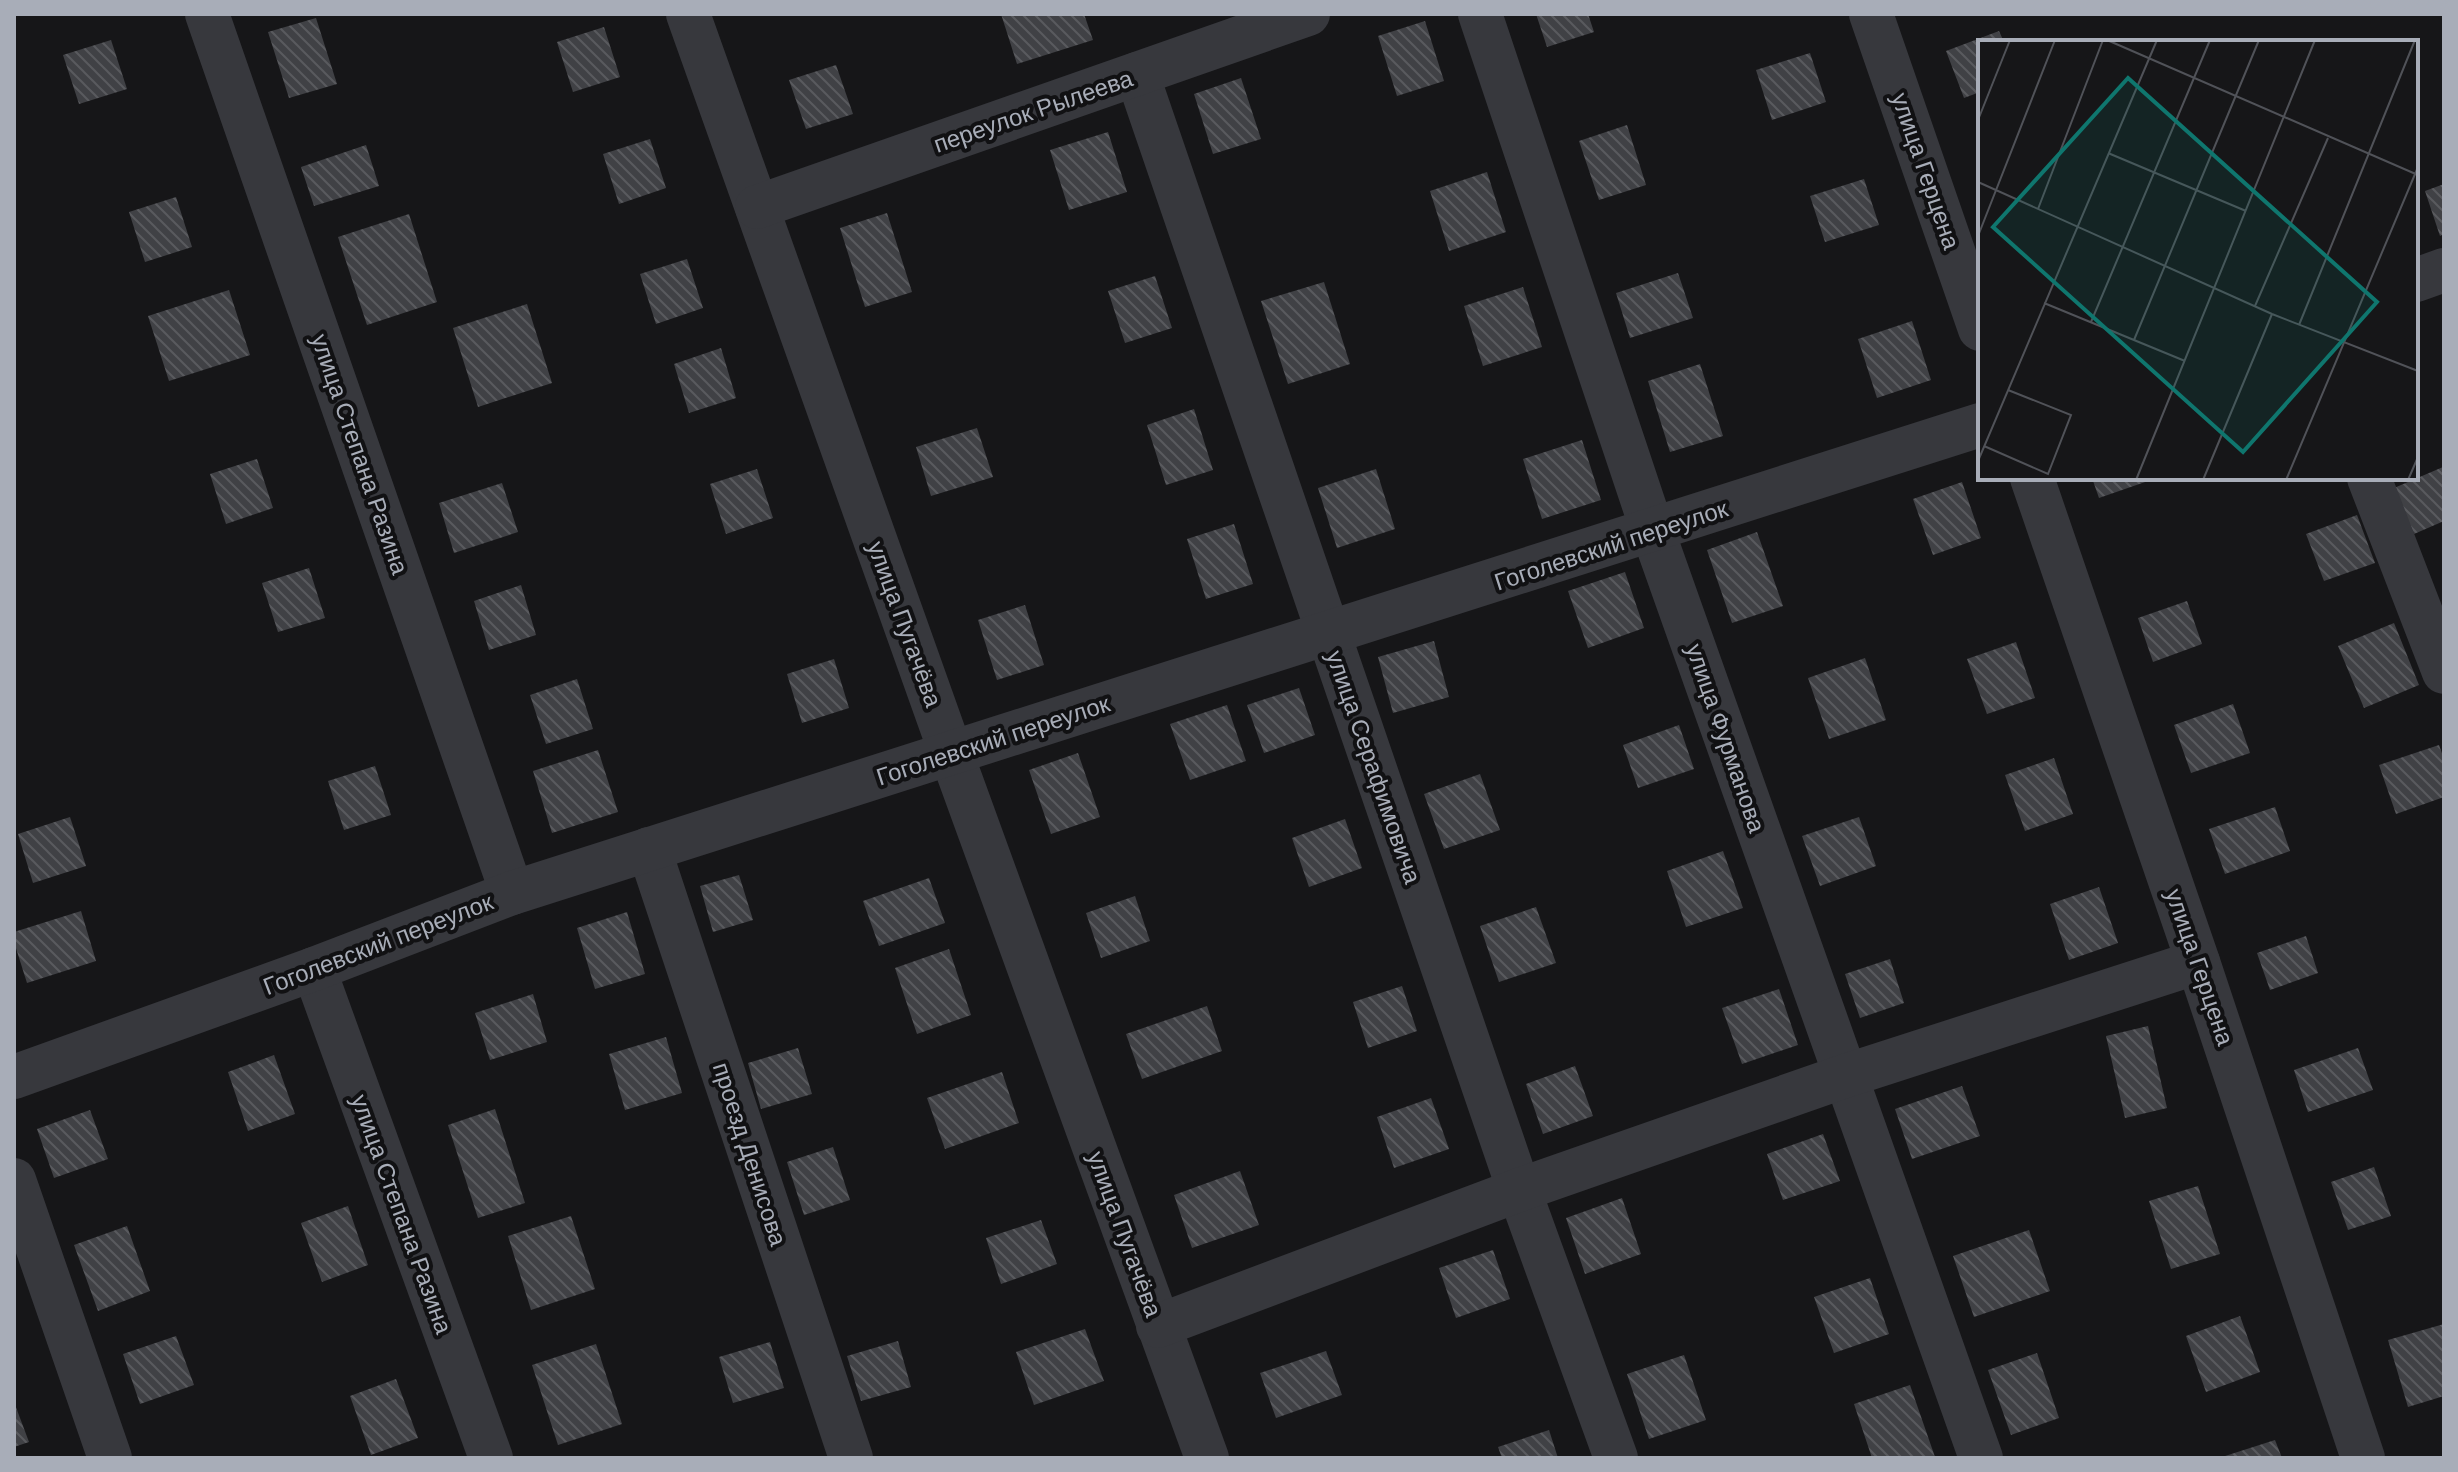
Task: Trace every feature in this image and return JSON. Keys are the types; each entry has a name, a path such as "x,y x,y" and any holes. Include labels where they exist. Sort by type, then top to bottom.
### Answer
{"street":[{"name":"улица Степана Разина","path":"207,14 512,893"},
{"name":"улица Пугачёва","path":"688,14 951,753 1207,1458"},
{"name":"переулок Рылеева","path":"757,207 1308,14"},
{"name":"улица Фурманова","path":"1480,14 1653,532 1981,1458"},
{"name":"улица Герцена","path":"1871,14 1978,323"},
{"name":"улица Серафимовича","path":"1137,74 1519,1190 1616,1458"},
{"path":"2418,279 2444,270"},
{"name":"Гоголевский переулок","path":"14,1077 314,969 512,893 1653,532 1978,426"},
{"name":"улица Герцена","path":"2033,480 2363,1458"},
{"path":"2370,480 2444,672"},
{"name":"проезд Денисова","path":"649,849 851,1458"},
{"path":"1158,1326 1519,1190 1845,1076 2198,962"},
{"name":"улица Степана Разина","path":"314,969 491,1458"},
{"path":"14,1180 110,1458"}],"building":[{"path":"1001,14 1084,14 1093,40 1017,64"},
{"path":"1536,14 1588,14 1594,32 1547,47"},
{"path":"316,18 337,84 289,98 268,32"},
{"path":"1425,21 1444,81 1397,96 1378,36"},
{"path":"604,27 620,77 573,92 557,42"},
{"path":"1999,31 2003,40 1978,40 1978,93 1964,98 1946,51"},
{"path":"111,40 127,89 79,104 63,55"},
{"path":"1810,53 1826,102 1772,120 1756,70"},
{"path":"836,65 853,114 806,129 789,80"},
{"path":"1241,78 1261,139 1213,154 1194,94"},
{"path":"1627,125 1646,185 1599,200 1579,141"},
{"path":"1108,132 1127,192 1069,210 1050,150"},
{"path":"650,139 666,188 619,204 603,154"},
{"path":"366,145 379,186 314,206 301,167"},
{"path":"1487,172 1506,232 1449,251 1430,191"},
{"path":"1864,179 1879,225 1825,242 1810,196"},
{"path":"2444,184 2444,234 2440,236 2425,191"},
{"path":"176,197 192,247 145,262 129,212"},
{"path":"887,213 912,292 865,307 840,228"},
{"path":"409,214 437,302 367,325 338,237"},
{"path":"687,259 703,308 656,324 640,274"},
{"path":"1678,273 1693,318 1630,338 1616,293"},
{"path":"1155,276 1172,328 1125,343 1108,291"},
{"path":"1324,282 1350,364 1288,384 1261,301"},
{"path":"1523,287 1542,347 1483,366 1464,306"},
{"path":"229,290 250,355 169,381 148,316"},
{"path":"527,304 552,383 478,407 453,328"},
{"path":"1912,321 1931,380 1877,398 1858,339"},
{"path":"721,348 736,398 689,413 674,364"},
{"path":"1700,364 1723,436 1670,452 1648,381"},
{"path":"1194,409 1213,470 1166,485 1147,425"},
{"path":"977,428 993,477 931,496 916,447"},
{"path":"1582,440 1601,500 1542,519 1523,459"},
{"path":"257,459 273,508 226,524 210,474"},
{"path":"2443,467 2444,521 2414,534 2394,488"},
{"path":"757,469 773,518 726,534 710,484"},
{"path":"1376,469 1395,529 1337,548 1318,488"},
{"path":"2093,480 2148,480 2148,481 2099,498"},
{"path":"1962,482 1981,538 1933,555 1913,499"},
{"path":"502,483 518,532 454,553 439,503"},
{"path":"2357,515 2375,563 2324,581 2306,534"},
{"path":"1234,524 1253,584 1206,599 1187,539"},
{"path":"1757,532 1783,606 1732,623 1707,550"},
{"path":"309,568 325,618 278,632 262,583"},
{"path":"1625,572 1644,628 1588,648 1568,591"},
{"path":"521,585 536,635 489,650 474,601"},
{"path":"2187,601 2202,644 2153,662 2138,618"},
{"path":"1025,605 1044,665 997,680 978,620"},
{"path":"2394,623 2419,685 2364,708 2338,646"},
{"path":"1434,641 1449,697 1393,713 1378,657"},
{"path":"2016,642 2035,698 1987,714 1967,659"},
{"path":"1865,658 1886,720 1829,739 1808,678"},
{"path":"834,659 849,708 802,723 787,674"},
{"path":"577,679 593,729 546,744 530,695"},
{"path":"1299,688 1315,735 1264,753 1247,705"},
{"path":"2233,704 2250,753 2191,773 2174,725"},
{"path":"1227,705 1246,761 1190,780 1170,724"},
{"path":"1679,725 1694,769 1638,788 1623,745"},
{"path":"2439,745 2444,759 2444,797 2396,814 2379,765"},
{"path":"598,750 618,812 552,833 533,771"},
{"path":"1078,753 1100,817 1051,834 1029,770"},
{"path":"2054,758 2073,814 2025,831 2005,775"},
{"path":"375,766 391,815 344,830 328,781"},
{"path":"1480,774 1500,830 1444,849 1424,794"},
{"path":"2275,807 2290,851 2225,874 2209,829"},
{"path":"70,817 86,866 33,883 18,834"},
{"path":"1859,817 1876,866 1820,886 1802,836"},
{"path":"1345,819 1362,868 1309,887 1292,838"},
{"path":"1723,851 1743,908 1686,927 1667,871"},
{"path":"739,875 753,920 713,932 700,886"},
{"path":"929,878 945,923 879,946 863,901"},
{"path":"2099,887 2118,943 2069,960 2050,904"},
{"path":"1135,896 1150,941 1101,958 1086,913"},
{"path":"1536,907 1556,963 1499,982 1480,926"},
{"path":"81,911 96,961 27,983 14,942 14,932"},
{"path":"627,912 645,974 595,989 577,928"},
{"path":"2306,936 2318,973 2270,990 2257,953"},
{"path":"949,949 971,1015 917,1034 895,968"},
{"path":"1890,959 1904,1003 1860,1018 1845,974"},
{"path":"1402,986 1417,1031 1368,1048 1353,1002"},
{"path":"1779,989 1798,1045 1742,1064 1722,1008"},
{"path":"533,994 547,1042 490,1060 475,1013"},
{"path":"1207,1006 1222,1051 1142,1079 1126,1034"},
{"path":"2148,1026 2167,1108 2125,1118 2106,1036"},
{"path":"666,1037 682,1093 625,1110 609,1054"},
{"path":"798,1048 812,1094 761,1109 748,1063"},
{"path":"2358,1048 2373,1090 2308,1112 2294,1070"},
{"path":"274,1055 295,1114 248,1131 228,1072"},
{"path":"1575,1066 1593,1116 1543,1134 1526,1084"},
{"path":"1002,1072 1019,1123 945,1149 927,1098"},
{"path":"1962,1086 1980,1136 1912,1159 1895,1109"},
{"path":"1431,1098 1449,1149 1394,1168 1377,1117"},
{"path":"495,1109 525,1203 478,1218 448,1125"},
{"path":"90,1110 108,1159 54,1178 37,1129"},
{"path":"1823,1134 1840,1181 1783,1200 1767,1154"},
{"path":"833,1147 850,1200 804,1215 787,1162"},
{"path":"2374,1167 2391,1216 2348,1230 2331,1182"},
{"path":"1240,1171 1259,1225 1192,1248 1174,1195"},
{"path":"2198,1186 2220,1254 2171,1269 2149,1201"},
{"path":"1622,1198 1641,1254 1585,1274 1566,1218"},
{"path":"348,1206 368,1265 322,1282 301,1223"},
{"path":"571,1216 595,1289 531,1310 508,1236"},
{"path":"1041,1220 1057,1264 1001,1284 986,1238"},
{"path":"127,1226 150,1291 98,1311 74,1245"},
{"path":"2029,1230 2050,1291 1974,1317 1953,1256"},
{"path":"1493,1250 1510,1299 1456,1318 1439,1268"},
{"path":"1870,1278 1889,1334 1834,1353 1814,1297"},
{"path":"2240,1316 2260,1372 2206,1392 2186,1336"},
{"path":"2444,1324 2444,1396 2408,1407 2388,1340"},
{"path":"1085,1329 1104,1381 1034,1405 1016,1352"},
{"path":"176,1336 194,1385 140,1404 123,1354"},
{"path":"898,1341 911,1387 861,1401 847,1356"},
{"path":"770,1342 784,1388 733,1403 719,1357"},
{"path":"596,1344 622,1424 558,1445 532,1365"},
{"path":"1326,1351 1342,1395 1276,1418 1260,1373"},
{"path":"2037,1353 2059,1418 2011,1435 1988,1370"},
{"path":"1684,1355 1706,1420 1649,1439 1627,1374"},
{"path":"396,1379 418,1438 371,1455 350,1396"},
{"path":"1910,1385 1935,1457 1872,1458 1854,1404"},
{"path":"14,1402 29,1442 14,1447"},
{"path":"1549,1430 1558,1458 1502,1458 1498,1447"},
{"path":"2275,1440 2282,1458 2222,1457"}]}
